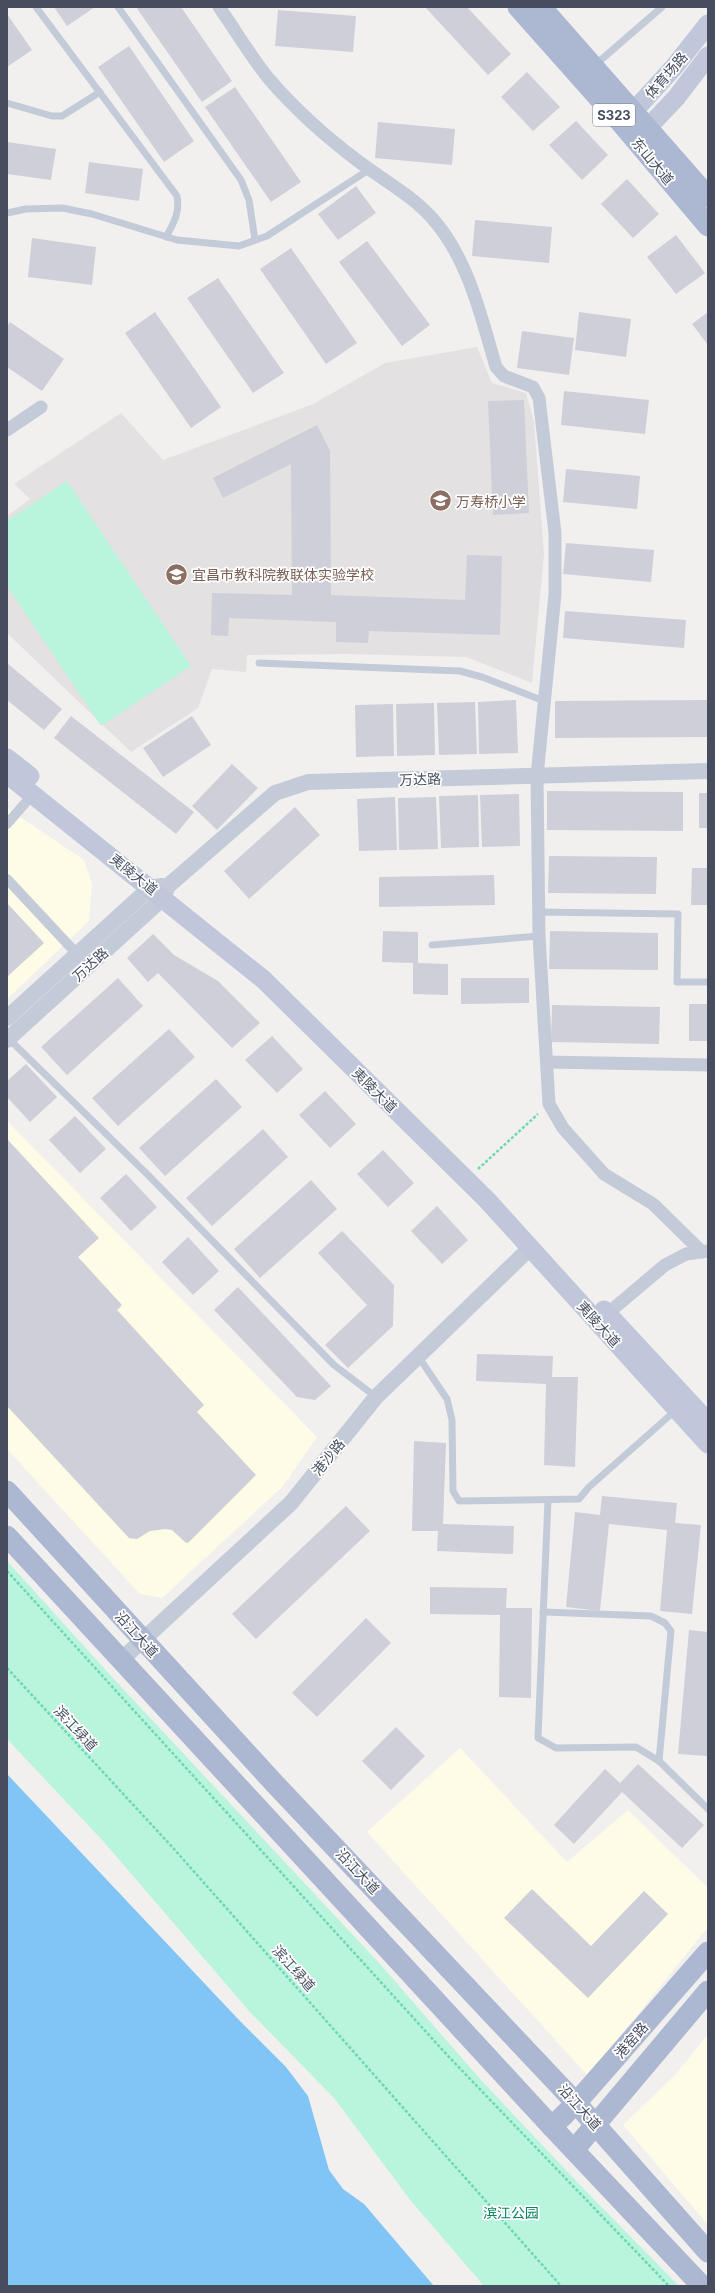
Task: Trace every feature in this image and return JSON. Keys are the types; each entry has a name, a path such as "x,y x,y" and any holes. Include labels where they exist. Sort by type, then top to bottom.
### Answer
{"main road":[{"name":"东山大道","path":"518,7 628,118"},
{"name":"东山大道","path":"541,7 593,67 628,118 708,226"},
{"name":"体育场路","path":"628,118 708,24"},
{"name":"体育场路","path":"641,135 676,98 708,56"},
{"name":"东山大道","path":"641,135 708,197"},
{"name":"夷陵大道","path":"7,758 264,980 487,1200 708,1444"},
{"name":"夷陵大道","path":"7,774 160,891 270,971 475,1172 708,1422"},
{"name":"沿江大道","path":"7,1491 142,1641 274,1783 576,2103 708,2252"},
{"path":"7,1536 120,1661 552,2128 702,2286"},
{"name":"港窑路","path":"552,2128 576,2103 708,1952"},
{"name":"港窑路","path":"574,2150 594,2124 708,1991"}],"street":[{"path":"219,7 269,78 308,119 370,169 398,188 432,218 452,249 473,292 496,367 504,376 532,387 539,398 555,533 555,594 537,776 539,936 549,1104 563,1128 604,1174 653,1204 705,1251"},
{"path":"7,430 41,407"},
{"name":"万达路","path":"8,1039 160,891 275,792 308,782 708,771"},
{"path":"7,824 33,794"},
{"path":"7,879 77,954"},
{"name":"万达路","path":"7,1018 77,954 160,891"},
{"path":"547,1062 708,1065"},
{"name":"港沙路","path":"120,1661 291,1503 376,1397 530,1248"},
{"path":"607,1314 665,1265 686,1254 705,1251"}],"lane":[{"path":"36,7 177,196 179,207 176,219 166,237"},
{"path":"118,7 241,180 249,200 255,240"},
{"path":"593,67 662,7"},
{"path":"7,103 52,116 62,116 100,92"},
{"path":"7,213 26,209 62,208 92,214 166,237 212,244 239,246 267,236 370,169"},
{"path":"259,663 460,671 544,701"},
{"path":"539,912 678,914 677,982 708,982"},
{"path":"432,945 539,936"},
{"path":"8,1039 148,1175 334,1366 376,1397"},
{"path":"418,1356 447,1400 452,1420 453,1491 459,1501 579,1499 589,1487 677,1409"},
{"path":"548,1500 538,1738 556,1748 636,1747 659,1761 708,1809"},
{"path":"543,1612 651,1616 666,1623 670,1632 659,1761"}],"path":[{"path":"475,1172 549,1104"},
{"path":"7,1571 448,2056 669,2286"},
{"name":"滨江绿道","path":"7,1668 174,1849 561,2286"}],"shaded area":[{"path":"477,347 492,383 526,393 534,422 544,554 532,683 466,657 348,654 247,655 246,672 212,669 198,708 131,752 7,633 7,516 30,499 14,484 121,413 163,460 313,404 385,363"},
{"path":"7,808 84,860 92,884 89,921 7,999"},
{"path":"7,1121 317,1437 283,1486 162,1598 140,1594 7,1449"},
{"path":"460,1748 567,1862 628,1810 708,1888 708,1927 588,2076 367,1832"},
{"path":"708,2034 708,2225 623,2125 675,2075"}],"green space":[{"path":"67,481 191,666 101,726 7,586 7,521"},
{"name":"滨江公园","path":"7,1561 112,1677 380,1964 481,2080 578,2183 679,2286 484,2286 411,2201 334,2098 250,2012 103,1841 7,1739"}],"water":[{"path":"7,1774 239,2020 286,2067 308,2096 329,2170 343,2189 364,2204 434,2286 7,2286"}],"building":[{"path":"54,7 95,7 67,26"},
{"path":"136,7 181,7 232,81 202,102"},
{"path":"425,7 467,7 511,54 488,75"},
{"path":"278,10 356,16 353,52 275,46"},
{"path":"7,14 32,50 7,67"},
{"path":"129,46 194,141 164,162 98,67"},
{"path":"527,72 560,107 533,131 501,97"},
{"path":"235,87 301,182 271,202 205,107"},
{"path":"576,121 608,155 582,180 549,145"},
{"path":"378,122 455,129 452,165 375,158"},
{"path":"7,142 56,149 51,180 7,174"},
{"path":"89,162 143,169 139,201 85,193"},
{"path":"627,179 659,214 633,238 601,204"},
{"path":"356,186 376,213 338,240 318,214"},
{"path":"475,220 552,227 549,263 472,256"},
{"path":"676,235 705,273 676,294 647,257"},
{"path":"32,238 96,247 92,285 28,277"},
{"path":"367,241 430,325 402,346 339,262"},
{"path":"291,248 357,343 326,364 260,269"},
{"path":"218,278 284,373 253,393 187,298"},
{"path":"155,312 221,407 191,428 125,333"},
{"path":"579,312 631,319 626,357 575,350"},
{"path":"708,312 708,345 692,324"},
{"path":"10,322 64,359 42,391 7,367 7,327"},
{"path":"522,331 574,338 569,375 517,368"},
{"path":"564,391 649,400 645,434 561,425"},
{"path":"524,400 529,513 493,515 488,401"},
{"path":"317,425 330,451 331,595 465,600 467,555 502,556 500,635 369,631 368,643 336,642 336,622 229,618 228,636 211,635 212,593 292,595 291,464 223,498 213,478"},
{"path":"566,469 640,476 637,509 563,502"},
{"path":"566,543 654,550 651,582 563,574"},
{"path":"565,611 686,620 684,648 563,638"},
{"path":"7,663 62,709 44,730 7,700"},
{"path":"516,700 518,753 479,754 478,702"},
{"path":"708,700 708,737 555,738 555,701"},
{"path":"475,702 477,754 439,755 437,703"},
{"path":"434,703 435,755 397,756 396,704"},
{"path":"393,704 394,756 356,757 355,705"},
{"path":"71,716 194,812 176,834 54,738"},
{"path":"192,716 211,745 163,777 143,748"},
{"path":"232,764 258,788 217,830 192,806"},
{"path":"547,791 683,792 683,831 547,830"},
{"path":"699,793 708,793 708,828 699,828"},
{"path":"519,794 520,846 482,847 480,795"},
{"path":"478,795 479,847 441,848 439,796"},
{"path":"395,797 397,850 359,851 357,799"},
{"path":"436,797 438,849 399,850 398,798"},
{"path":"295,807 320,835 249,899 224,871"},
{"path":"549,856 657,857 656,894 548,893"},
{"path":"692,868 708,868 708,905 691,905"},
{"path":"494,875 495,905 379,907 379,877"},
{"path":"7,903 44,943 7,977"},
{"path":"383,931 418,932 418,963 448,964 448,995 413,994 413,963 382,962"},
{"path":"550,931 658,933 658,970 549,969"},
{"path":"153,934 174,955 218,981 260,1023 232,1048 158,973 148,982 127,958"},
{"path":"118,978 143,1006 67,1075 41,1047"},
{"path":"461,978 529,978 529,1003 461,1004"},
{"path":"689,1004 708,1004 708,1041 689,1041"},
{"path":"552,1005 660,1007 659,1044 551,1042"},
{"path":"169,1029 195,1057 118,1126 92,1098"},
{"path":"272,1036 303,1069 277,1093 245,1060"},
{"path":"26,1064 57,1097 30,1122 7,1097 7,1081"},
{"path":"216,1079 242,1107 165,1176 139,1148"},
{"path":"325,1091 356,1124 330,1148 299,1115"},
{"path":"75,1116 106,1149 80,1173 49,1140"},
{"path":"263,1129 288,1157 212,1226 186,1198"},
{"path":"7,1139 99,1238 78,1257 122,1305 117,1310 204,1405 197,1412 256,1475 188,1543 172,1530 165,1529 150,1531 137,1539 129,1538 7,1406"},
{"path":"383,1150 414,1183 388,1207 357,1174"},
{"path":"126,1174 157,1207 131,1231 100,1198"},
{"path":"311,1180 337,1209 260,1278 234,1249"},
{"path":"437,1206 468,1240 442,1264 411,1231"},
{"path":"342,1231 394,1285 393,1326 348,1368 325,1345 367,1305 318,1253"},
{"path":"188,1237 219,1271 193,1295 162,1262"},
{"path":"238,1287 331,1386 315,1400 297,1397 214,1310"},
{"path":"477,1354 553,1356 552,1377 578,1377 575,1467 544,1465 546,1384 476,1381"},
{"path":"414,1441 446,1443 443,1524 514,1526 513,1554 437,1551 438,1531 412,1531"},
{"path":"602,1496 677,1503 675,1523 701,1525 692,1614 660,1611 667,1530 609,1524 600,1611 566,1607 575,1512 600,1515"},
{"path":"346,1506 370,1531 256,1639 232,1614"},
{"path":"430,1587 507,1588 506,1608 532,1608 531,1698 499,1697 500,1615 430,1614"},
{"path":"366,1618 391,1643 317,1717 292,1693"},
{"path":"689,1630 708,1632 708,1756 678,1754"},
{"path":"396,1727 425,1756 391,1790 362,1761"},
{"path":"638,1764 704,1825 682,1848 622,1792 574,1844 554,1825 605,1769 620,1783"},
{"path":"532,1889 591,1946 644,1891 668,1914 588,1998 504,1918"}],"place":[{"name":"万寿桥小学","path":"441,501"},
{"name":"宜昌市教科院教联体实验学校","path":"176,574"}]}
